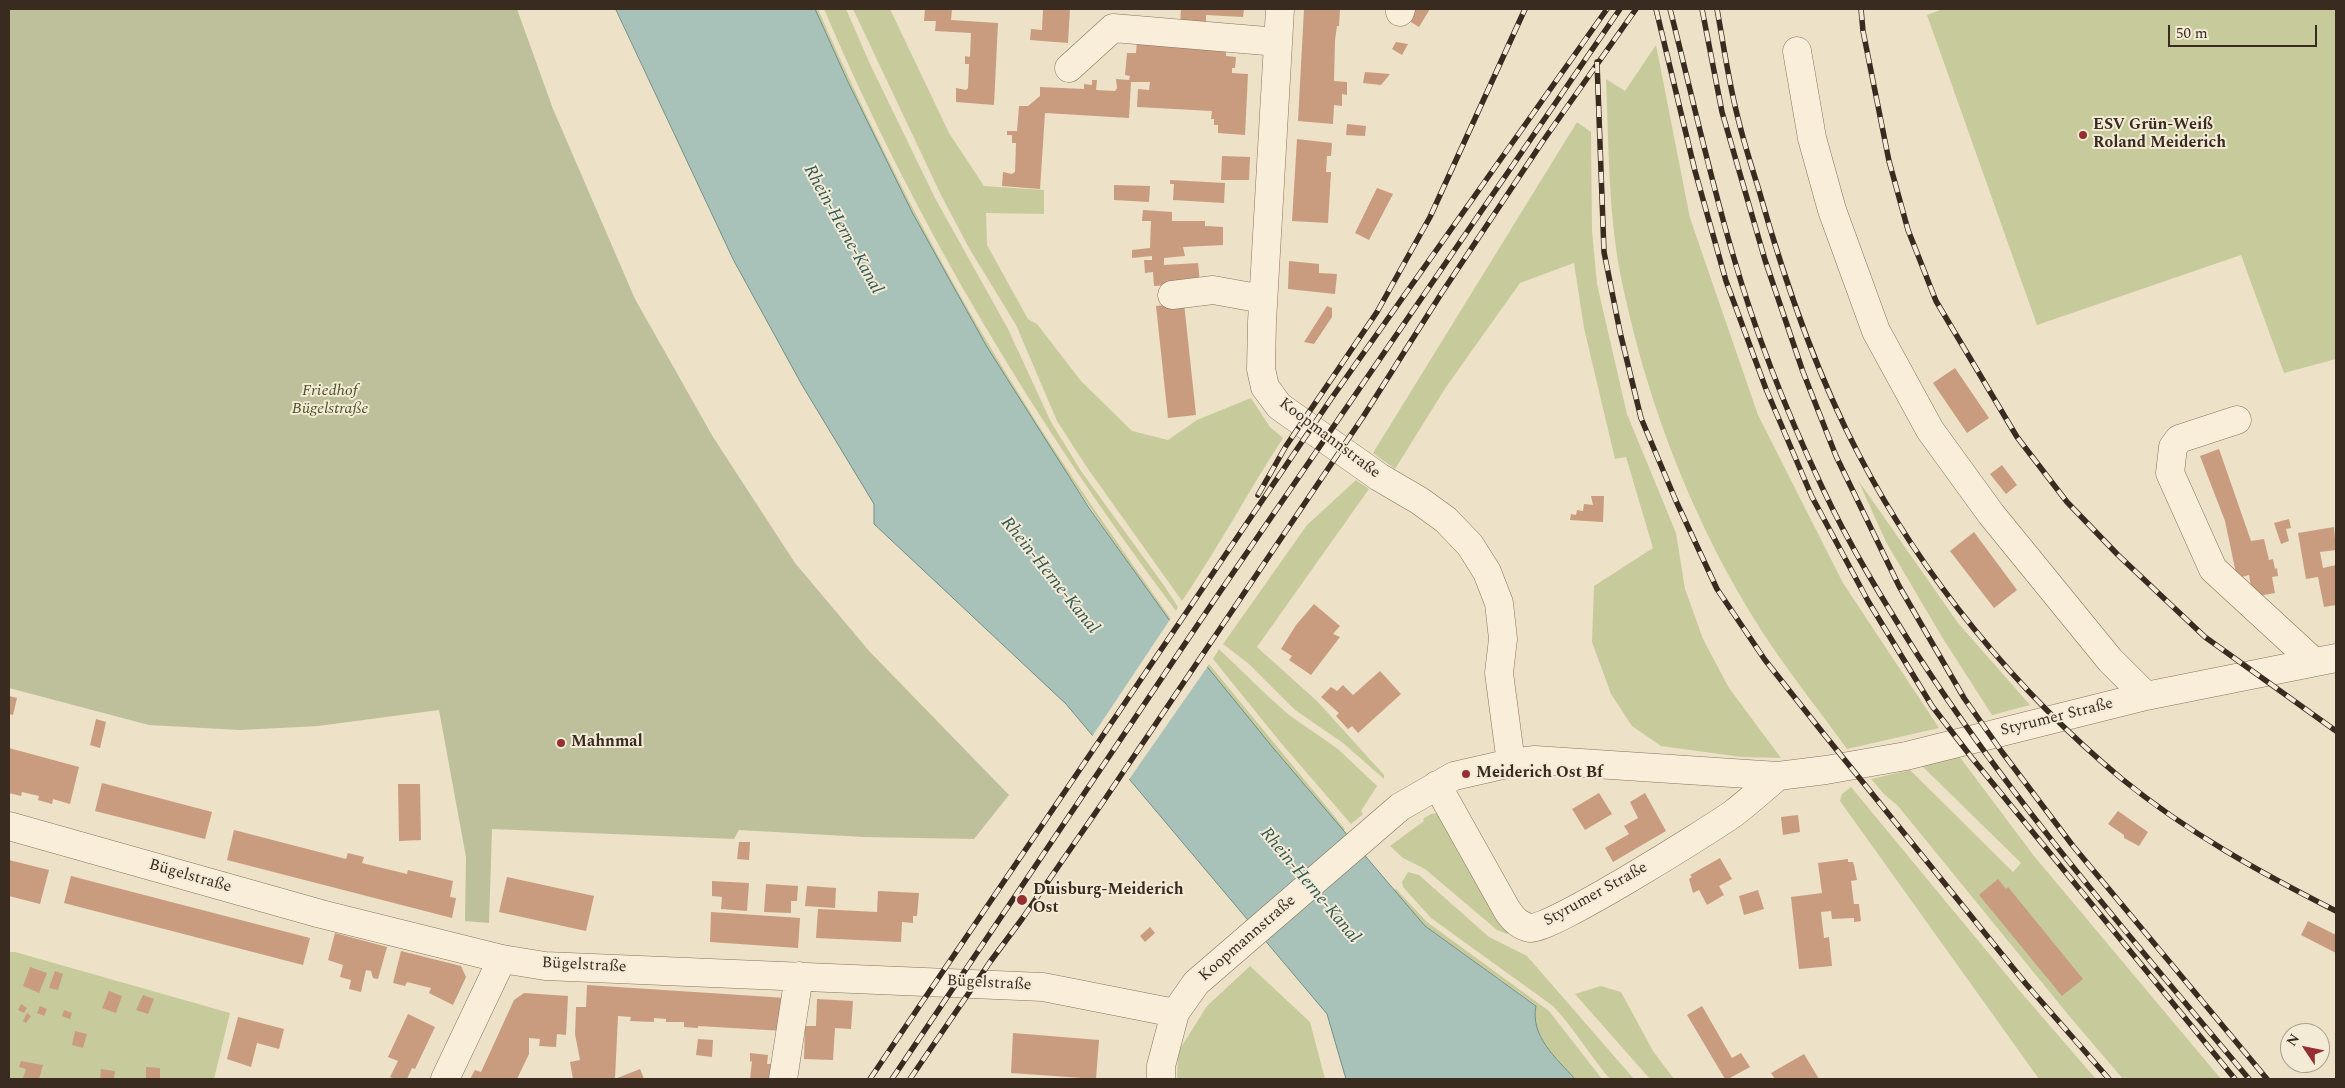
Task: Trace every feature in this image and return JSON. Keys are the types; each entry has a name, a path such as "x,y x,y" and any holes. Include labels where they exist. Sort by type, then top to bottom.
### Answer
{"street":[{"name":"Koopmannstraße","path":"1161,1079 1161,1066 1174,1013 1196,983 1400,807 1437,784 1454,776 1523,761 1500,673 1502,639 1499,603 1487,572 1470,545 1446,520 1420,501 1379,477 1280,406 1265,386 1261,369 1263,299 1280,9"},
{"path":"1068,68 1113,28 1278,42"},
{"path":"1798,51 1812,138 1832,210 1876,331 1925,422 1991,514 2110,660 2146,696"},
{"path":"1172,295 1213,290 1263,299"},
{"path":"2237,420 2179,439 2173,447 2170,473 2213,569 2325,660"},
{"name":"Styrumer Straße","path":"1523,761 1778,776 1826,770 1906,756 2146,696 2325,660"},
{"name":"Styrumer Straße","path":"1437,784 1507,910 1514,919 1531,928 1550,923 1608,892 1734,813 1778,776"},
{"name":"Bügelstraße","path":"9,826 321,914 502,959 545,966 1043,987 1174,1013"},
{"path":"445,1079 502,959"},
{"path":"783,1079 799,976"}],"green space":[{"name":"Friedhof Bügelstraße","path":"9,9 517,9 553,109 635,299 713,437 795,563 870,652 1009,795 974,839 864,837 739,830 734,839 492,829 489,923 465,921 466,857 439,710 318,726 240,730 149,725 9,688"},
{"path":"815,9 818,9 863,108 911,205 963,301 1055,451 1171,619 1170,621 1109,535 1021,403 967,312 891,171"},
{"path":"824,9 846,9 870,64 935,198 1008,329 1051,422 1081,471 1165,587 1178,607 1176,611 1124,541 1075,469 1027,395 982,320 938,244 898,167"},
{"path":"853,9 890,9 949,133 984,186 1044,190 1044,214 986,213 987,245 1028,319 1037,324 1081,381 1132,431 1168,440 1197,420 1251,398 1270,427 1283,438 1182,601 1086,466 1057,421 1016,325 969,248 941,195"},
{"path":"1943,9 2336,9 2336,359 2284,373 2241,255 2037,325 1927,15"},
{"path":"1656,45 1690,218 1758,415 1843,583 1939,728 1847,749 1763,633 1716,551 1677,466 1646,378 1623,287 1614,236 1610,183 1606,79 1625,91"},
{"path":"1577,122 1591,132 1592,230 1597,284 1627,414 1676,533 1685,589 1703,639 1729,688 1781,758 1741,757 1661,746 1632,726 1611,694 1592,642 1594,586 1653,548 1626,457 1615,459 1584,328 1574,263 1520,283 1446,387 1395,469 1373,453"},
{"path":"1356,480 1369,489 1257,647 1318,702 1384,775 1384,779 1343,743 1295,710 1249,664 1223,644 1307,525"},
{"path":"1858,480 1958,623 2030,705 1992,715 1942,637 1886,542"},
{"path":"1219,649 1289,715 1338,749 1377,786 1361,811 1363,814 1351,824 1281,743 1213,659"},
{"path":"1209,664 1345,829 1343,831 1206,668"},
{"path":"1959,756 2034,856 2221,1079 2123,1079 1898,806 1871,779 1910,770 2013,872 2021,863 1922,766"},
{"path":"1851,787 2019,990 2096,1079 2039,1079 1840,801 1842,794"},
{"path":"1439,813 1509,932 1507,934 1497,930 1425,869 1403,858 1390,846 1424,821 1423,819 1431,814"},
{"path":"1408,872 1419,875 1489,937 1527,956 1634,1079 1610,1079 1553,1006 1431,918 1403,887 1402,882"},
{"path":"1396,889 1427,922 1549,1011 1602,1079 1575,1079 1553,1055 1541,1037 1535,1017 1536,1005 1425,926 1394,890"},
{"path":"9,952 15,952 230,1013 214,1079 9,1079"},
{"path":"1250,966 1310,1022 1325,1079 1177,1079 1178,1052 1207,1006"},
{"path":"1601,986 1621,992 1653,1051 1674,1079 1650,1079 1575,994"}],"water":[{"name":"Rhein-Herne-Kanal","path":"616,9 815,9 848,82 913,214 987,347 1089,508 1170,621 1274,749 1425,926 1536,1006 1535,1017 1541,1037 1553,1055 1575,1079 1346,1079 1327,1014 1066,704 874,524 874,504 802,385 734,261"}],"pier":[{"path":"1171,618 1208,666 1128,781 1091,738"}],"building":[{"path":"925,9 952,9 951,20 998,23 994,105 956,102 956,88 966,90 968,88 969,64 965,64 965,56 970,57 971,33 935,31 936,21 924,21"},
{"path":"1043,9 1070,9 1068,43 1030,40 1031,29 1042,30"},
{"path":"1181,9 1244,9 1243,17 1206,15 1206,27 1180,25"},
{"path":"1304,9 1340,9 1339,26 1337,26 1335,40 1334,81 1347,82 1347,95 1342,94 1342,106 1334,105 1333,124 1298,121"},
{"path":"1412,9 1430,9 1419,27 1406,19"},
{"path":"1137,40 1226,42 1226,56 1236,57 1235,68 1232,68 1232,73 1248,74 1245,135 1218,133 1218,125 1214,125 1214,119 1211,119 1212,111 1137,107 1138,89 1149,90 1150,82 1131,82 1129,118 1045,113 1040,189 1002,186 1003,172 1012,174 1015,172 1016,143 1012,143 1012,135 1007,135 1007,131 1017,131 1019,106 1028,106 1040,96 1040,87 1084,89 1084,84 1092,85 1092,80 1097,80 1096,90 1115,91 1117,88 1116,79 1129,80 1130,76 1125,75 1127,53 1136,53"},
{"path":"1396,42 1408,44 1402,55 1392,49"},
{"path":"1365,72 1390,74 1381,85 1363,83"},
{"path":"1347,124 1366,126 1365,136 1346,135"},
{"path":"1297,139 1332,143 1331,156 1327,156 1326,172 1331,172 1328,223 1292,221"},
{"path":"1222,156 1250,157 1249,180 1221,180"},
{"path":"1170,180 1225,183 1224,203 1173,200 1174,184 1170,184"},
{"path":"1114,185 1150,186 1149,202 1114,200"},
{"path":"1377,188 1393,194 1369,240 1355,233"},
{"path":"1143,210 1172,212 1172,221 1205,221 1205,226 1223,227 1223,245 1183,247 1185,256 1164,258 1164,265 1198,263 1200,283 1154,286 1153,272 1145,273 1144,260 1152,260 1152,256 1132,258 1132,250 1150,248 1151,221 1142,221"},
{"path":"1289,261 1319,264 1319,273 1337,274 1335,294 1288,289"},
{"path":"1184,303 1196,415 1168,418 1156,306"},
{"path":"1327,306 1332,308 1332,317 1314,344 1304,342"},
{"path":"1955,368 1989,418 1967,433 1933,383"},
{"path":"2219,449 2251,541 2264,539 2269,560 2273,559 2275,569 2277,568 2278,576 2272,577 2275,593 2253,597 2249,575 2237,578 2225,521 2200,456"},
{"path":"2002,465 2017,485 2006,494 1990,474"},
{"path":"1591,496 1604,496 1603,522 1570,520 1571,514 1576,515 1577,510 1583,511 1584,504 1593,505"},
{"path":"2289,519 2291,528 2286,529 2289,541 2281,544 2274,523"},
{"path":"2334,527 2336,550 2320,552 2323,568 2336,565 2336,605 2324,607 2318,577 2306,579 2298,533"},
{"path":"1974,532 2017,590 1994,608 1950,551"},
{"path":"1314,604 1340,626 1333,634 1340,637 1311,675 1289,660 1292,656 1281,649 1296,625"},
{"path":"1380,671 1401,694 1358,733 1352,726 1348,729 1336,716 1339,713 1321,697 1331,687 1337,691 1343,685 1353,695"},
{"path":"9,696 17,698 13,715 9,714"},
{"path":"96,719 106,722 100,748 90,745"},
{"path":"9,748 79,767 70,804 53,799 52,804 38,800 39,796 22,792 21,796 9,793"},
{"path":"102,783 212,812 205,839 95,811"},
{"path":"398,784 420,784 421,840 399,841"},
{"path":"1599,793 1612,814 1585,830 1572,809"},
{"path":"1645,793 1666,831 1613,862 1605,848 1629,834 1624,826 1638,818 1630,802"},
{"path":"2118,811 2148,832 2139,846 2124,838 2124,835 2108,824"},
{"path":"1798,815 1800,832 1783,835 1781,817"},
{"path":"234,830 346,859 348,853 364,857 362,863 407,874 408,870 453,881 450,897 456,898 452,918 227,860"},
{"path":"739,842 750,842 749,860 737,859"},
{"path":"1720,858 1732,879 1719,886 1724,895 1707,905 1699,890 1693,893 1689,879 1692,877 1690,875"},
{"path":"1848,859 1848,862 1853,862 1854,865 1857,880 1851,881 1854,904 1859,904 1861,921 1854,922 1854,918 1832,919 1831,911 1821,912 1824,938 1829,937 1832,966 1799,969 1791,897 1822,893 1818,863"},
{"path":"9,860 49,870 40,904 9,896"},
{"path":"71,876 310,938 303,965 64,903"},
{"path":"507,877 594,896 586,931 499,912"},
{"path":"1998,879 2006,889 2008,887 2083,979 2062,996 1979,895"},
{"path":"712,881 749,883 747,911 721,909 722,897 712,896"},
{"path":"766,884 798,886 797,901 791,901 791,913 764,912"},
{"path":"807,886 836,888 835,908 805,906"},
{"path":"1758,890 1764,909 1744,915 1739,896"},
{"path":"878,891 919,893 917,916 913,916 913,923 902,922 901,942 816,938 818,909 877,912"},
{"path":"711,912 800,918 798,948 710,942"},
{"path":"2308,921 2336,935 2336,953 2301,935"},
{"path":"1150,927 1155,933 1145,942 1140,936"},
{"path":"335,933 387,947 378,979 373,978 371,971 366,970 361,992 349,989 351,980 340,977 343,965 328,960"},
{"path":"401,951 461,966 466,977 453,1005 429,993 431,988 407,982 405,986 393,983"},
{"path":"30,967 47,973 39,993 23,986"},
{"path":"55,971 63,974 58,990 49,988"},
{"path":"587,985 786,998 784,1031 698,1026 698,1028 684,1027 684,1022 666,1022 666,1019 654,1018 654,1022 630,1021 631,1017 618,1016 615,1079 573,1079 570,1062 580,1060 575,1034 576,1007 586,1007"},
{"path":"109,991 122,996 116,1013 102,1008"},
{"path":"524,993 568,996 566,1035 557,1034 556,1047 539,1046 540,1039 529,1038 529,1054 517,1079 470,1079 475,1070 481,1072 514,1000"},
{"path":"143,995 154,999 148,1014 136,1010"},
{"path":"817,999 853,1001 851,1029 835,1028 833,1060 804,1059 805,1026 816,1026"},
{"path":"21,1004 27,1008 24,1013 18,1010"},
{"path":"40,1006 47,1009 44,1016 37,1013"},
{"path":"1702,1006 1732,1058 1741,1053 1750,1067 1725,1079 1687,1015"},
{"path":"64,1010 72,1013 70,1019 62,1016"},
{"path":"27,1013 31,1016 26,1023 23,1021"},
{"path":"408,1014 435,1027 415,1069 412,1068 407,1079 395,1079 390,1077 398,1061 388,1057"},
{"path":"238,1017 284,1029 279,1049 257,1043 251,1067 227,1059"},
{"path":"75,1031 87,1034 83,1048 72,1045"},
{"path":"1013,1033 1099,1040 1096,1079 1011,1073"},
{"path":"698,1039 713,1040 712,1057 696,1055"},
{"path":"750,1053 768,1055 767,1064 773,1064 771,1079 750,1079 752,1061 750,1062"},
{"path":"1804,1054 1819,1079 1775,1079 1771,1073"},
{"path":"21,1061 43,1065 39,1079 23,1078 26,1069 19,1067"},
{"path":"146,1067 160,1068 160,1079 146,1078"},
{"path":"101,1069 115,1071 114,1079 100,1079"},
{"path":"640,1069 644,1079 615,1079"}],"railway":[{"path":"1258,495 1286,446 1377,312 1430,217 1525,9"},
{"path":"870,1079 1331,399 1607,9"},
{"path":"892,1079 1213,602 1620,9"},
{"path":"910,1079 1105,799 1363,417 1441,294 1543,141 1636,9"},
{"path":"1656,9 1695,171 1726,281 1766,389 1812,497 1868,601 1932,706 1972,758 2235,1079"},
{"path":"1670,9 1716,194 1752,315 1797,431 1843,530 1917,654 1994,765 2119,924 2249,1079"},
{"path":"1702,9 1722,112 1765,260 1803,372 1836,456 1899,586 1964,698 2002,752 2073,846 2267,1079"},
{"path":"1717,9 1730,85 1749,159 1790,290 1815,358 1828,391 1859,455 1884,500 1942,588 2009,670 2045,709 2122,779 2172,817 2225,851 2336,911"},
{"path":"1861,9 1863,31 1889,161 1908,230 1936,301 2017,437 2067,502 2118,555 2205,637 2336,731"},
{"path":"1597,62 1604,252 1620,332 1641,418 1676,501 1717,589 1765,660 1823,733 2026,984 2109,1079"}],"place":[{"name":"ESV Grün-Weiß Roland Meiderich","path":"2083,135"},
{"name":"Mahnmal","path":"561,743"},
{"name":"Meiderich Ost Bf","path":"1466,774"},
{"name":"Duisburg-Meiderich Ost","path":"1022,900"}]}
